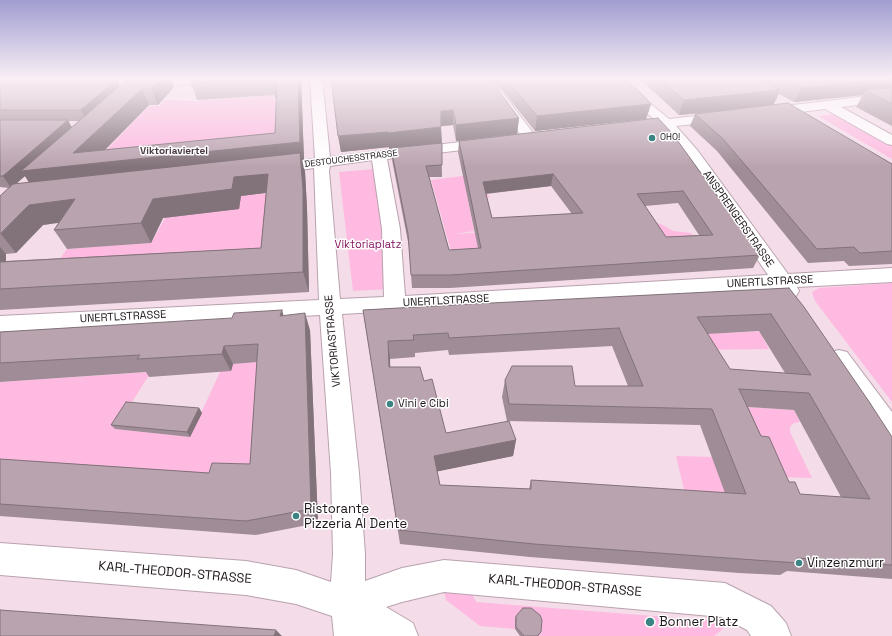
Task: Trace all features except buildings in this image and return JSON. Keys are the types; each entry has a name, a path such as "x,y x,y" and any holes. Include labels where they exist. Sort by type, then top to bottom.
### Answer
{"street":[{"name":"VIKTORIASTRASSE","path":"318,108 323,162 321,171 330,306 345,473 349,554 350,620"},
{"name":"DESTOUCHESSTRASSE","path":"260,170 535,138 509,108"},
{"name":"ANSPRENGERSTRASSE","path":"648,108 666,123 693,154 804,311"},
{"path":"752,113 802,108"},
{"path":"833,108 892,141"},
{"path":"794,109 814,118"},
{"path":"616,128 736,115"},
{"path":"379,155 391,230 394,262 395,304"},
{"name":"UNERTLSTRASSE","path":"0,324 330,306 395,304 892,275"},
{"path":"826,341 892,433"},
{"name":"KARL-THEODOR-STRASSE","path":"0,559 246,578 296,587 350,620 400,636"},
{"name":"KARL-THEODOR-STRASSE","path":"350,620 402,585 444,576 725,600 759,618 773,636"}],"green space":[{"path":"147,108 278,108 278,149 87,170"},
{"path":"836,114 892,145 892,159 818,116"},
{"path":"534,167 559,177 488,186 492,193 486,192 490,198 482,194 467,195 474,231 455,234 648,222 661,224 673,231 691,233 698,245 453,258 431,180"},
{"name":"Viktoriaplatz","path":"376,169 389,289 353,291 339,172"},
{"path":"273,193 267,273 40,286 67,249 151,243 165,218 241,196"},
{"path":"892,283 892,402 815,301 812,292 819,288"},
{"path":"767,331 763,338 769,349 697,350 678,335"},
{"path":"265,361 259,480 0,474 0,382 151,372 115,429 190,437 220,372 233,364"},
{"path":"744,407 794,410 800,422 794,423 790,427 790,432 812,478 778,477"},
{"path":"676,456 712,457 721,481 746,482 755,507 688,506"},
{"path":"444,591 471,592 476,602 717,621 723,611 743,613 714,636 538,636 540,634 515,619 515,629 480,626 446,600"}],"place":[{"name":"OHO!","path":"652,138"},
{"name":"Vini e Cibi","path":"390,404"},
{"name":"Ristorante Pizzeria Al Dente","path":"296,516"},
{"name":"Vinzenzmurr","path":"799,563"},
{"name":"Bonner Platz","path":"650,622"}],"district":[{"name":"Viktoriaviertel","path":"174,151"}]}
